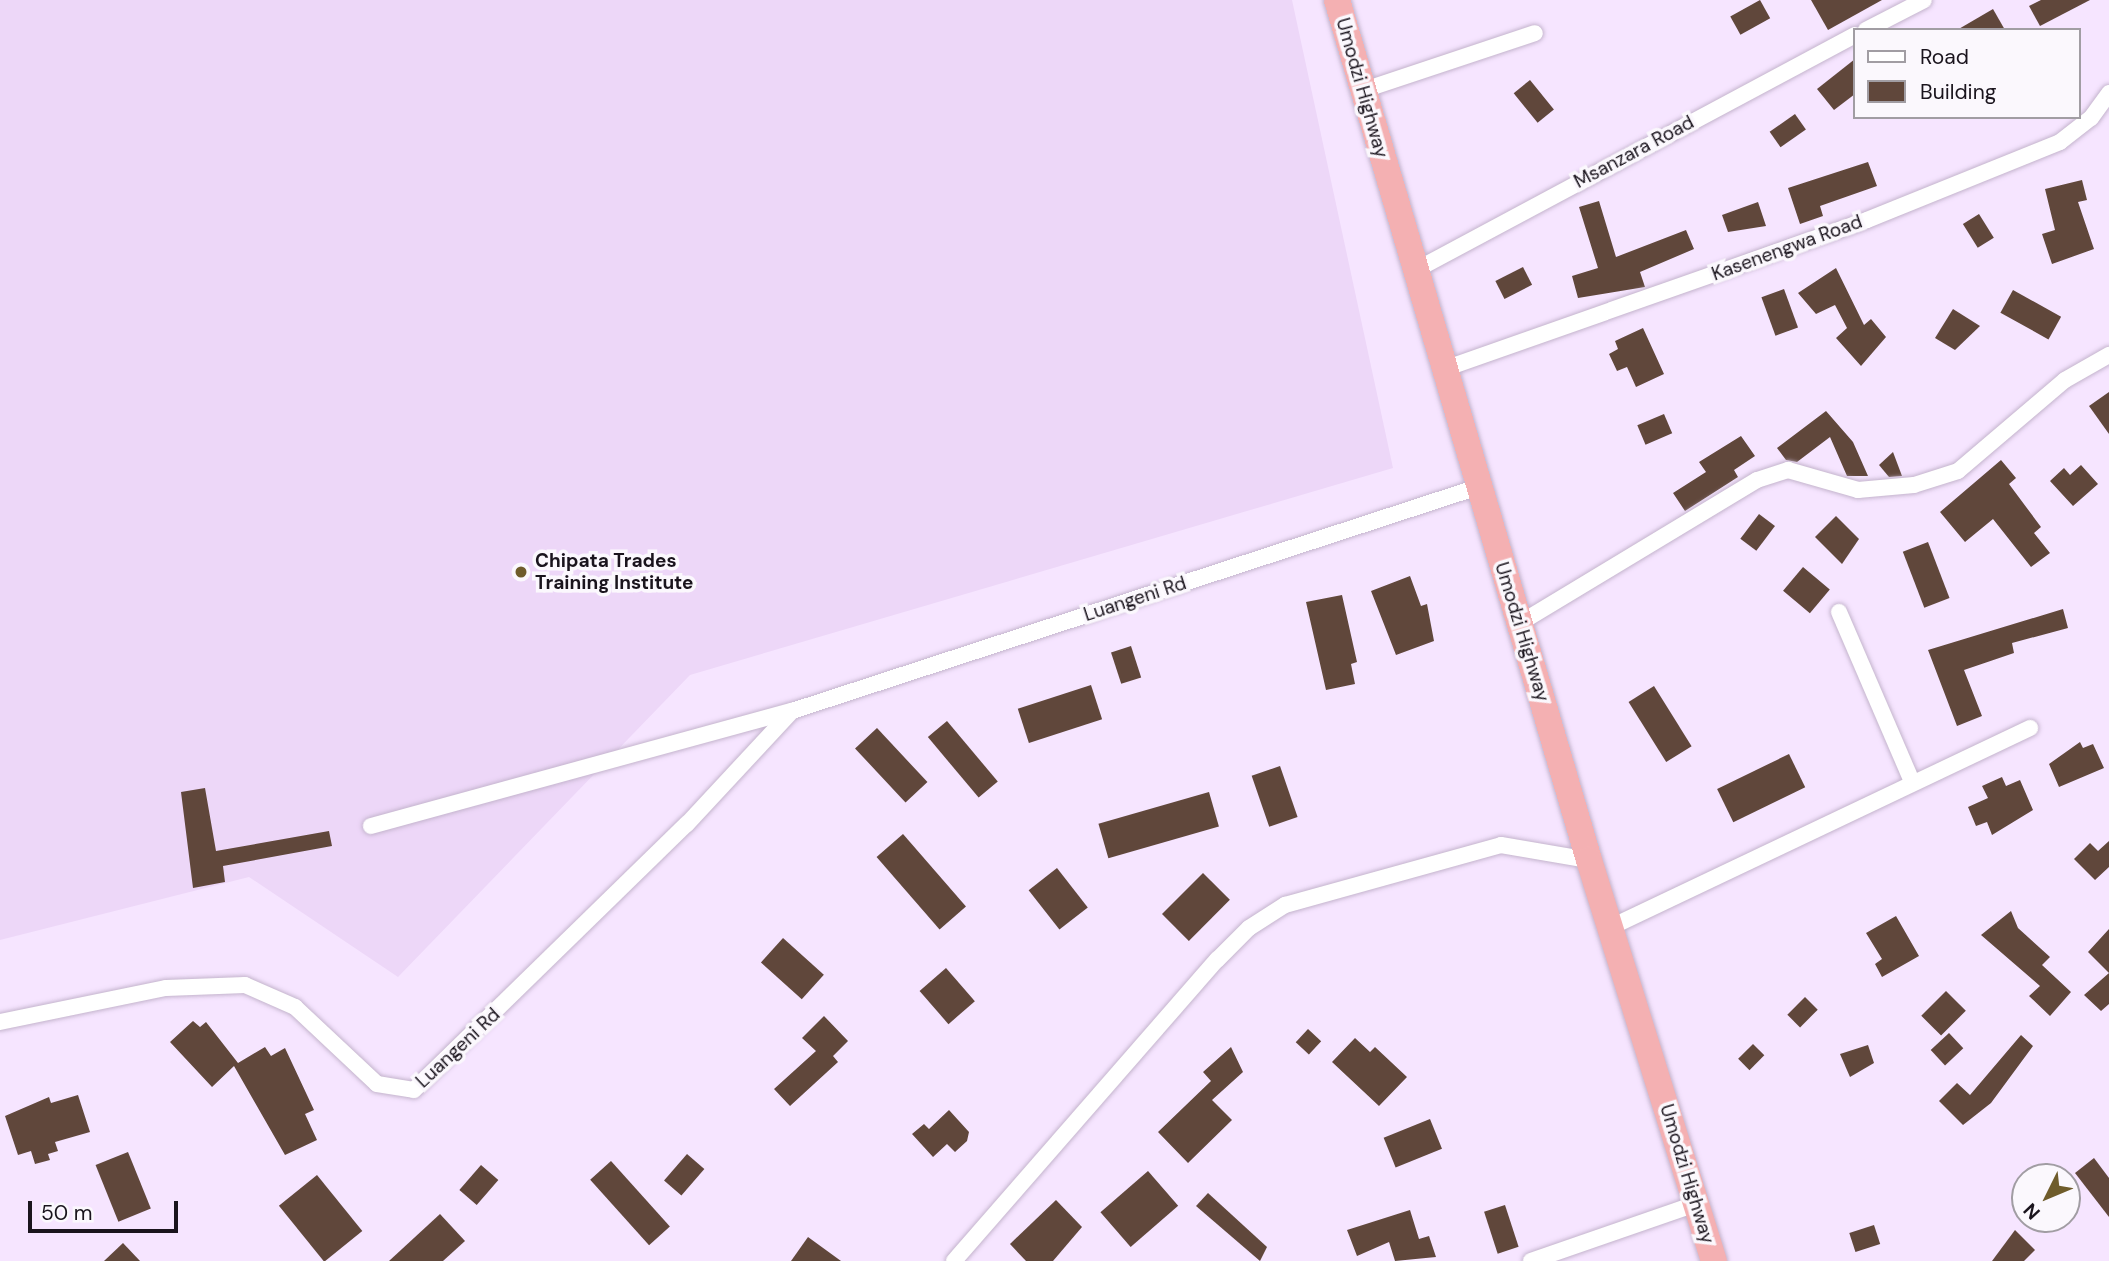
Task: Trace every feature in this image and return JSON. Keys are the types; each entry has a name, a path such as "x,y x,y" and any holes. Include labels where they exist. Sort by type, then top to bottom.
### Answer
{"highway":[{"name":"Umodzi Highway","path":"1337,0 1414,271 1589,860 1714,1261"}],"street":[{"path":"1870,28 1924,0"},
{"path":"1364,90 1535,33"},
{"name":"Msanzara Road","path":"1414,271 1854,36"},
{"name":"Kasenengwa Road","path":"1444,369 1867,220 2060,142 2091,118 2109,93"},
{"path":"1520,623 1757,480 1787,470 1858,490 1914,485 1958,471 2065,380 2109,355"},
{"name":"Luangeni Rd","path":"372,826 792,711 1478,487"},
{"path":"1839,612 1912,779"},
{"name":"Luangeni Rd","path":"0,1022 166,988 245,985 295,1007 377,1084 414,1090 687,824 792,711"},
{"path":"1611,927 1912,779 2030,728"},
{"path":"954,1261 1248,928 1285,905 1501,845 1589,860"},
{"path":"1531,1261 1696,1204"}],"shaded area":[{"name":"Chipata Trades Training Institute","path":"0,0 1292,0 1393,468 690,675 398,977 249,877 0,940"}],"building":[{"path":"1760,0 1770,18 1740,35 1730,16"},
{"path":"1811,0 1882,0 1828,30"},
{"path":"2041,0 2090,0 2040,26 2029,6"},
{"path":"1993,9 2004,28 1960,28"},
{"path":"1854,60 1854,95 1834,110 1817,89"},
{"path":"1530,80 1554,110 1538,123 1514,93"},
{"path":"1795,114 1806,130 1781,147 1770,132"},
{"path":"1868,162 1877,186 1820,206 1823,216 1800,224 1788,188"},
{"path":"2082,180 2087,200 2078,202 2094,249 2052,264 2042,234 2055,230 2045,189"},
{"path":"1599,201 1616,257 1686,230 1694,249 1640,272 1645,287 1578,298 1572,276 1598,268 1579,207"},
{"path":"1758,202 1766,226 1728,232 1722,215"},
{"path":"1979,214 1994,238 1978,248 1963,224"},
{"path":"1523,267 1532,285 1504,299 1495,281"},
{"path":"1836,268 1864,325 1871,319 1886,337 1861,366 1836,338 1847,328 1835,305 1816,314 1798,293"},
{"path":"1784,289 1798,328 1775,336 1761,297"},
{"path":"2013,290 2061,317 2048,339 2000,313"},
{"path":"1953,309 1980,326 1955,350 1935,338"},
{"path":"1643,328 1664,374 1636,387 1627,367 1617,371 1609,354 1618,349 1615,341"},
{"path":"2109,392 2109,434 2089,406"},
{"path":"1826,411 1853,442 1868,476 1847,476 1830,437 1797,462 1786,460 1777,448"},
{"path":"1664,414 1672,433 1646,445 1637,425"},
{"path":"1741,436 1755,456 1734,470 1738,477 1685,511 1673,493 1706,472 1699,462"},
{"path":"1893,452 1902,476 1889,477 1879,465"},
{"path":"2001,460 2016,478 2009,484 2041,527 2034,533 2050,553 2031,567 1993,519 1965,542 1940,512"},
{"path":"2081,465 2098,484 2073,506 2050,481 2064,468 2070,475"},
{"path":"1759,514 1775,526 1756,551 1740,539"},
{"path":"1836,516 1859,539 1842,564 1815,537"},
{"path":"1928,542 1950,598 1924,608 1903,552"},
{"path":"1803,567 1830,589 1810,613 1783,591"},
{"path":"1410,576 1421,606 1427,604 1434,641 1396,655 1371,591"},
{"path":"1342,595 1357,662 1351,664 1355,684 1326,690 1306,602"},
{"path":"2063,609 2068,628 2012,643 2014,653 1964,670 1982,716 1957,726 1928,650"},
{"path":"1131,646 1141,677 1121,684 1111,652"},
{"path":"1091,685 1102,719 1029,743 1018,709"},
{"path":"1654,686 1692,746 1666,762 1629,702"},
{"path":"947,721 998,782 979,798 928,737"},
{"path":"877,728 927,782 906,803 855,748"},
{"path":"2080,742 2083,748 2093,744 2104,768 2059,787 2049,764"},
{"path":"1789,754 1805,787 1733,822 1717,789"},
{"path":"1280,766 1298,817 1269,827 1252,776"},
{"path":"2002,777 2006,786 2020,780 2033,810 1992,835 1987,822 1976,826 1968,807 1988,798 1982,786"},
{"path":"205,788 216,851 329,831 332,846 223,866 225,882 193,888 181,792"},
{"path":"1209,792 1219,827 1108,858 1098,824"},
{"path":"903,834 966,906 940,929 877,857"},
{"path":"2109,841 2109,867 2095,880 2074,859 2090,843 2098,851"},
{"path":"1057,868 1088,907 1059,930 1029,890"},
{"path":"1203,873 1230,900 1189,941 1162,914"},
{"path":"2011,911 2018,928 2050,957 2042,965 2071,992 2050,1016 2029,996 2040,986 1981,935"},
{"path":"1896,916 1919,956 1882,977 1875,964 1882,959 1866,933"},
{"path":"2109,929 2109,973 2088,952"},
{"path":"783,938 824,975 802,999 761,963"},
{"path":"946,968 975,1001 948,1024 920,991"},
{"path":"2109,973 2109,1004 2101,1011 2084,995"},
{"path":"1946,991 1966,1011 1941,1036 1921,1016"},
{"path":"1805,997 1818,1010 1800,1027 1787,1015"},
{"path":"824,1016 848,1041 833,1056 838,1062 790,1106 774,1089 816,1051 802,1038"},
{"path":"193,1021 200,1027 206,1022 238,1063 265,1047 271,1056 285,1048 314,1110 305,1114 317,1140 285,1155 234,1066 212,1087 170,1042"},
{"path":"1308,1029 1321,1041 1309,1054 1296,1042"},
{"path":"1949,1033 1963,1048 1945,1065 1931,1050"},
{"path":"2021,1035 2033,1046 1991,1103 1963,1125 1939,1101 1957,1083 1970,1095"},
{"path":"1355,1038 1370,1052 1375,1047 1407,1077 1379,1106 1332,1062"},
{"path":"1753,1044 1764,1055 1749,1070 1738,1059"},
{"path":"1868,1045 1874,1063 1850,1077 1840,1054"},
{"path":"1231,1047 1243,1072 1212,1100 1232,1120 1188,1163 1158,1132 1211,1081 1203,1072"},
{"path":"78,1095 90,1132 55,1142 58,1151 48,1154 50,1160 35,1164 31,1151 18,1155 5,1116 49,1097 51,1103"},
{"path":"949,1110 969,1132 967,1141 955,1152 947,1144 933,1157 912,1134 924,1124 929,1129"},
{"path":"1430,1119 1442,1149 1396,1167 1384,1138"},
{"path":"128,1152 151,1209 118,1222 96,1165"},
{"path":"687,1154 704,1169 681,1196 664,1180"},
{"path":"2094,1158 2109,1178 2109,1217 2081,1181 2081,1168"},
{"path":"611,1161 670,1226 649,1245 590,1180"},
{"path":"481,1165 498,1180 477,1205 459,1190"},
{"path":"1148,1171 1178,1206 1131,1247 1100,1212"},
{"path":"317,1175 362,1231 324,1261 279,1206"},
{"path":"1208,1193 1267,1247 1260,1261 1196,1206"},
{"path":"1056,1200 1082,1227 1053,1261 1026,1261 1010,1244"},
{"path":"1505,1205 1519,1247 1498,1254 1484,1212"},
{"path":"1410,1210 1419,1239 1429,1236 1436,1257 1395,1261 1389,1242 1357,1256 1347,1230"},
{"path":"440,1214 465,1241 443,1261 389,1261"},
{"path":"1874,1225 1880,1244 1855,1252 1849,1233"},
{"path":"2013,1233 2018,1233 2035,1250 2024,1261 1992,1261"},
{"path":"808,1237 841,1261 791,1261"},
{"path":"123,1243 140,1261 104,1261"}],"place":[{"name":"Chipata Trades Training Institute","path":"521,572"}]}
